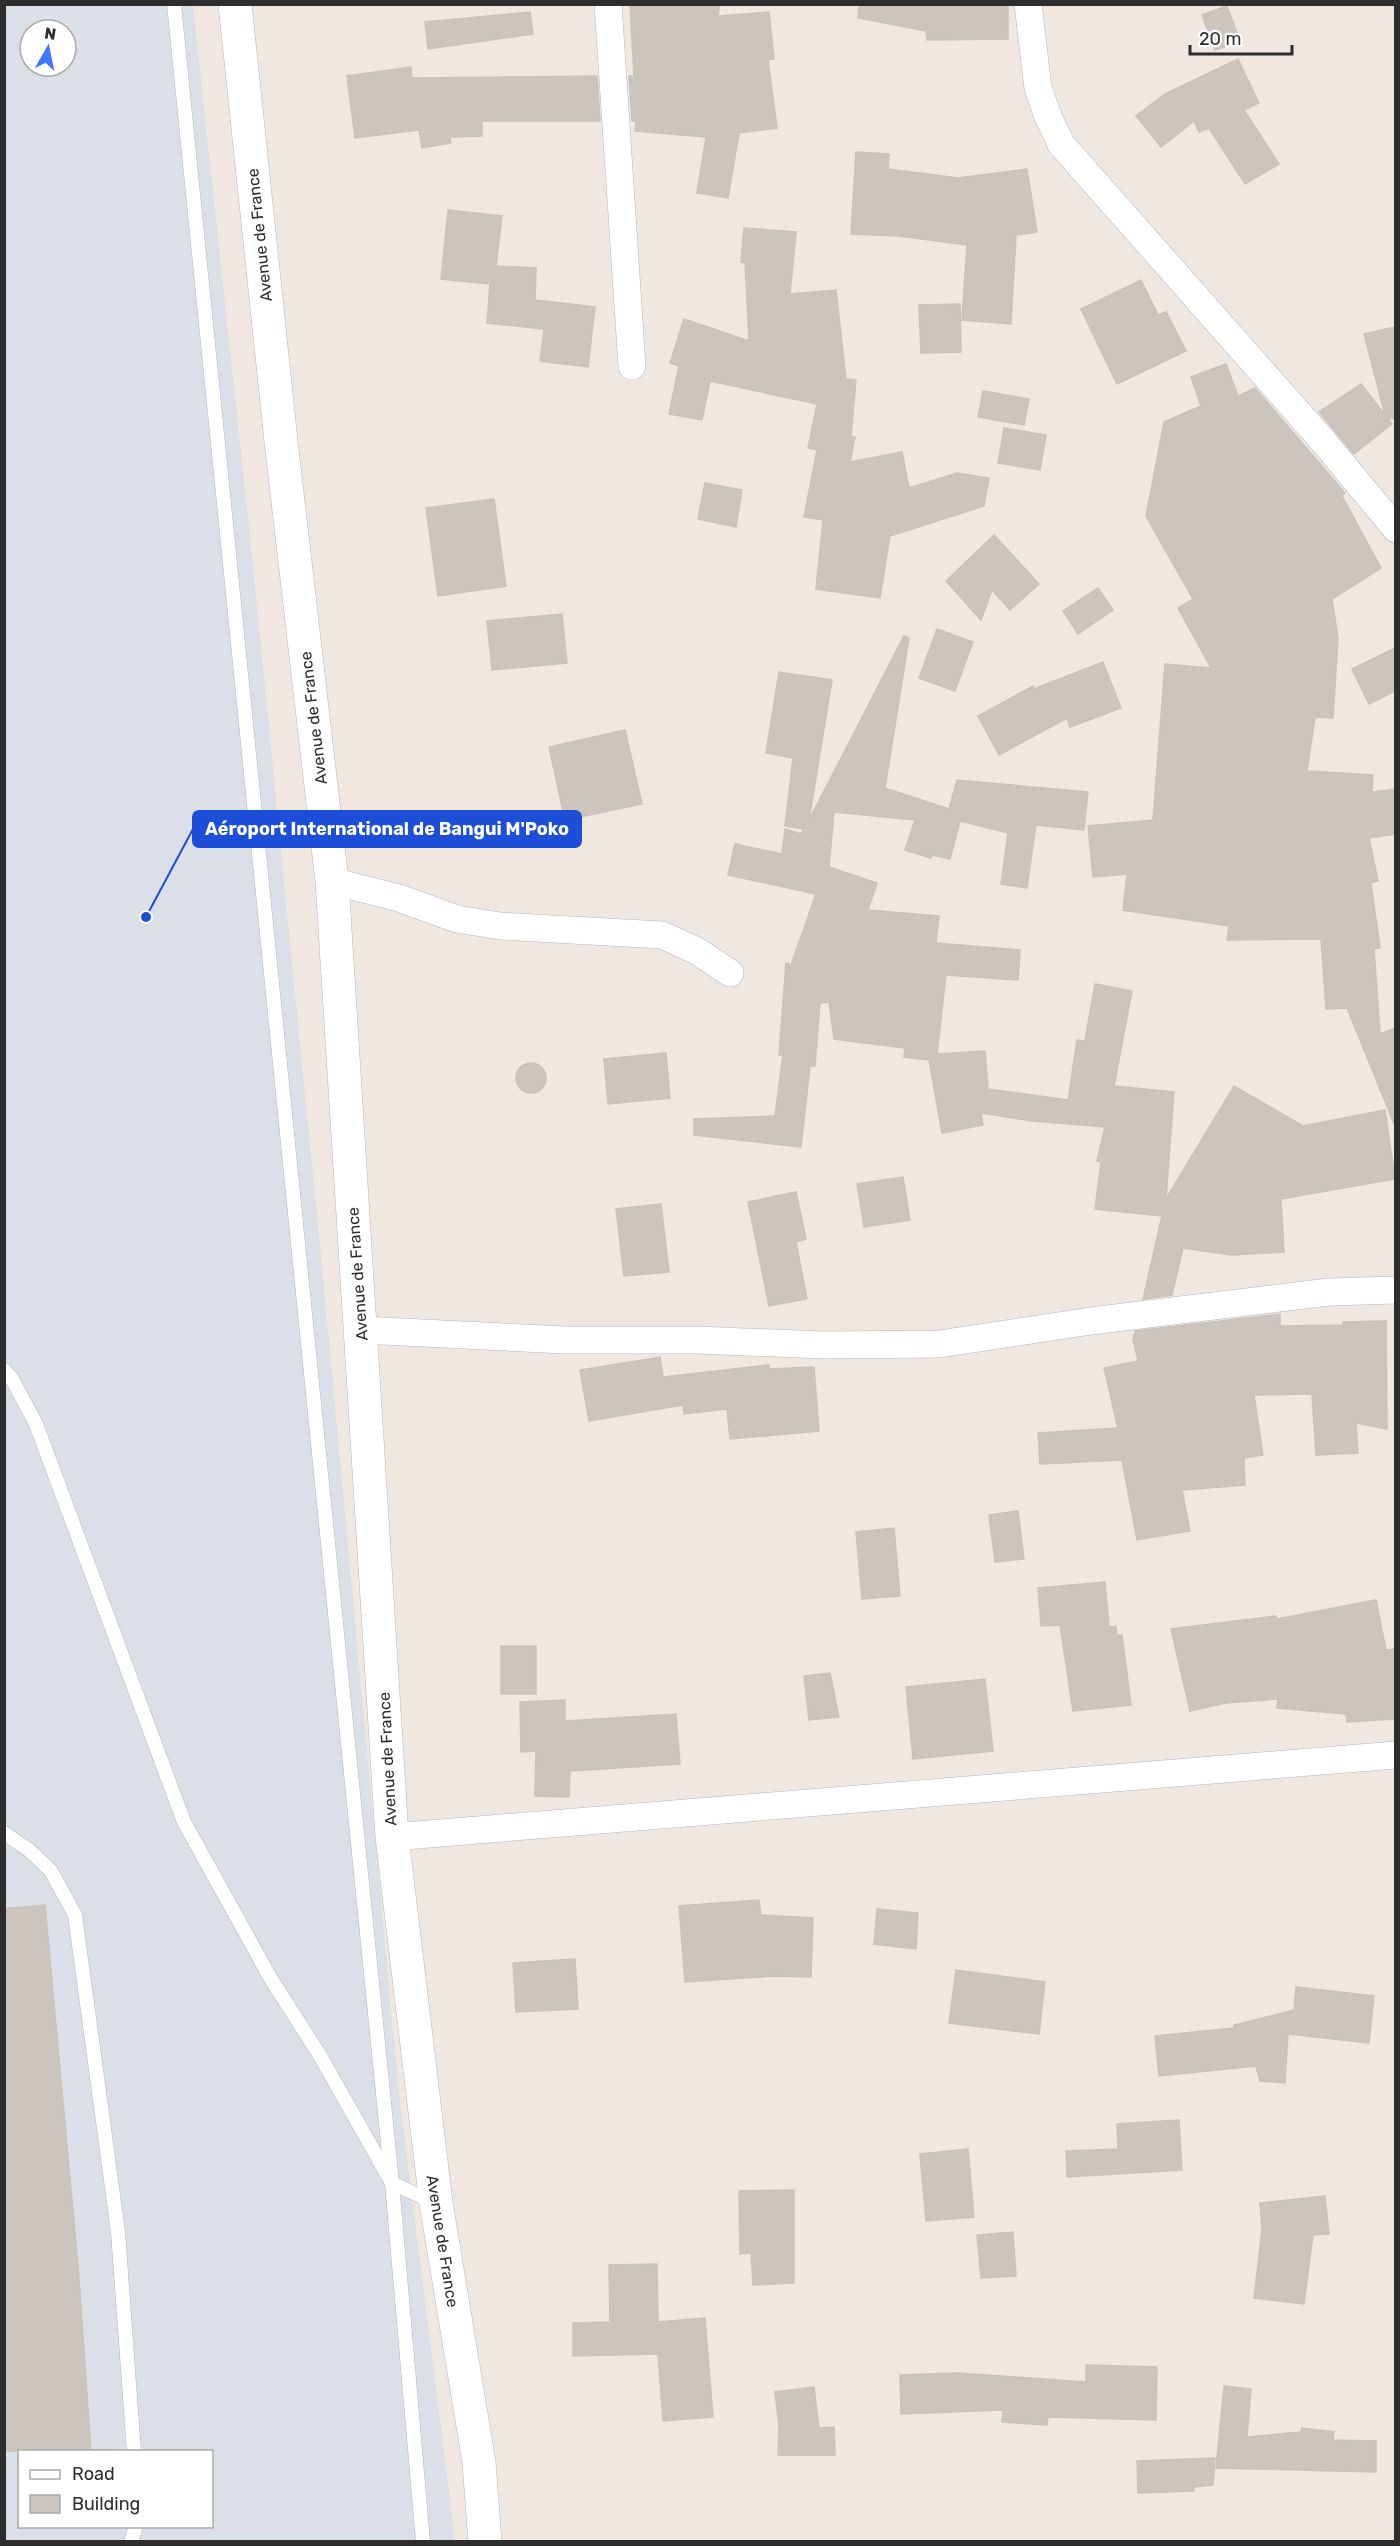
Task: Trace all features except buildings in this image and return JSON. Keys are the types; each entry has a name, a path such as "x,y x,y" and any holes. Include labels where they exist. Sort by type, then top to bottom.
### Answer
{"street":[{"name":"Avenue de France","path":"235,4 280,429 332,881 392,1837 436,2203 478,2462 485,2541"},
{"path":"608,4 632,366"},
{"path":"1028,4 1038,88 1061,144 1324,442 1395,529"},
{"path":"332,881 399,898 457,919 500,926 662,935 698,951 730,973"},
{"path":"361,1330 565,1340 697,1340 823,1345 939,1344 1091,1321 1329,1292 1395,1290"},
{"path":"392,1837 1395,1755"}],"lane":[{"path":"174,4 392,2183 423,2541"},
{"path":"4,1370 12,1378 36,1424 184,1822 271,1979 319,2054 392,2183 436,2203"},
{"path":"4,1833 29,1850 51,1871 75,1915 118,2232 134,2450"}],"shaded area":[{"path":"5,5 193,5 251,546 324,1288 399,2095 455,2541 5,2542"}],"place":[{"name":"Aéroport International de Bangui M'Poko","path":"146,917"}]}
